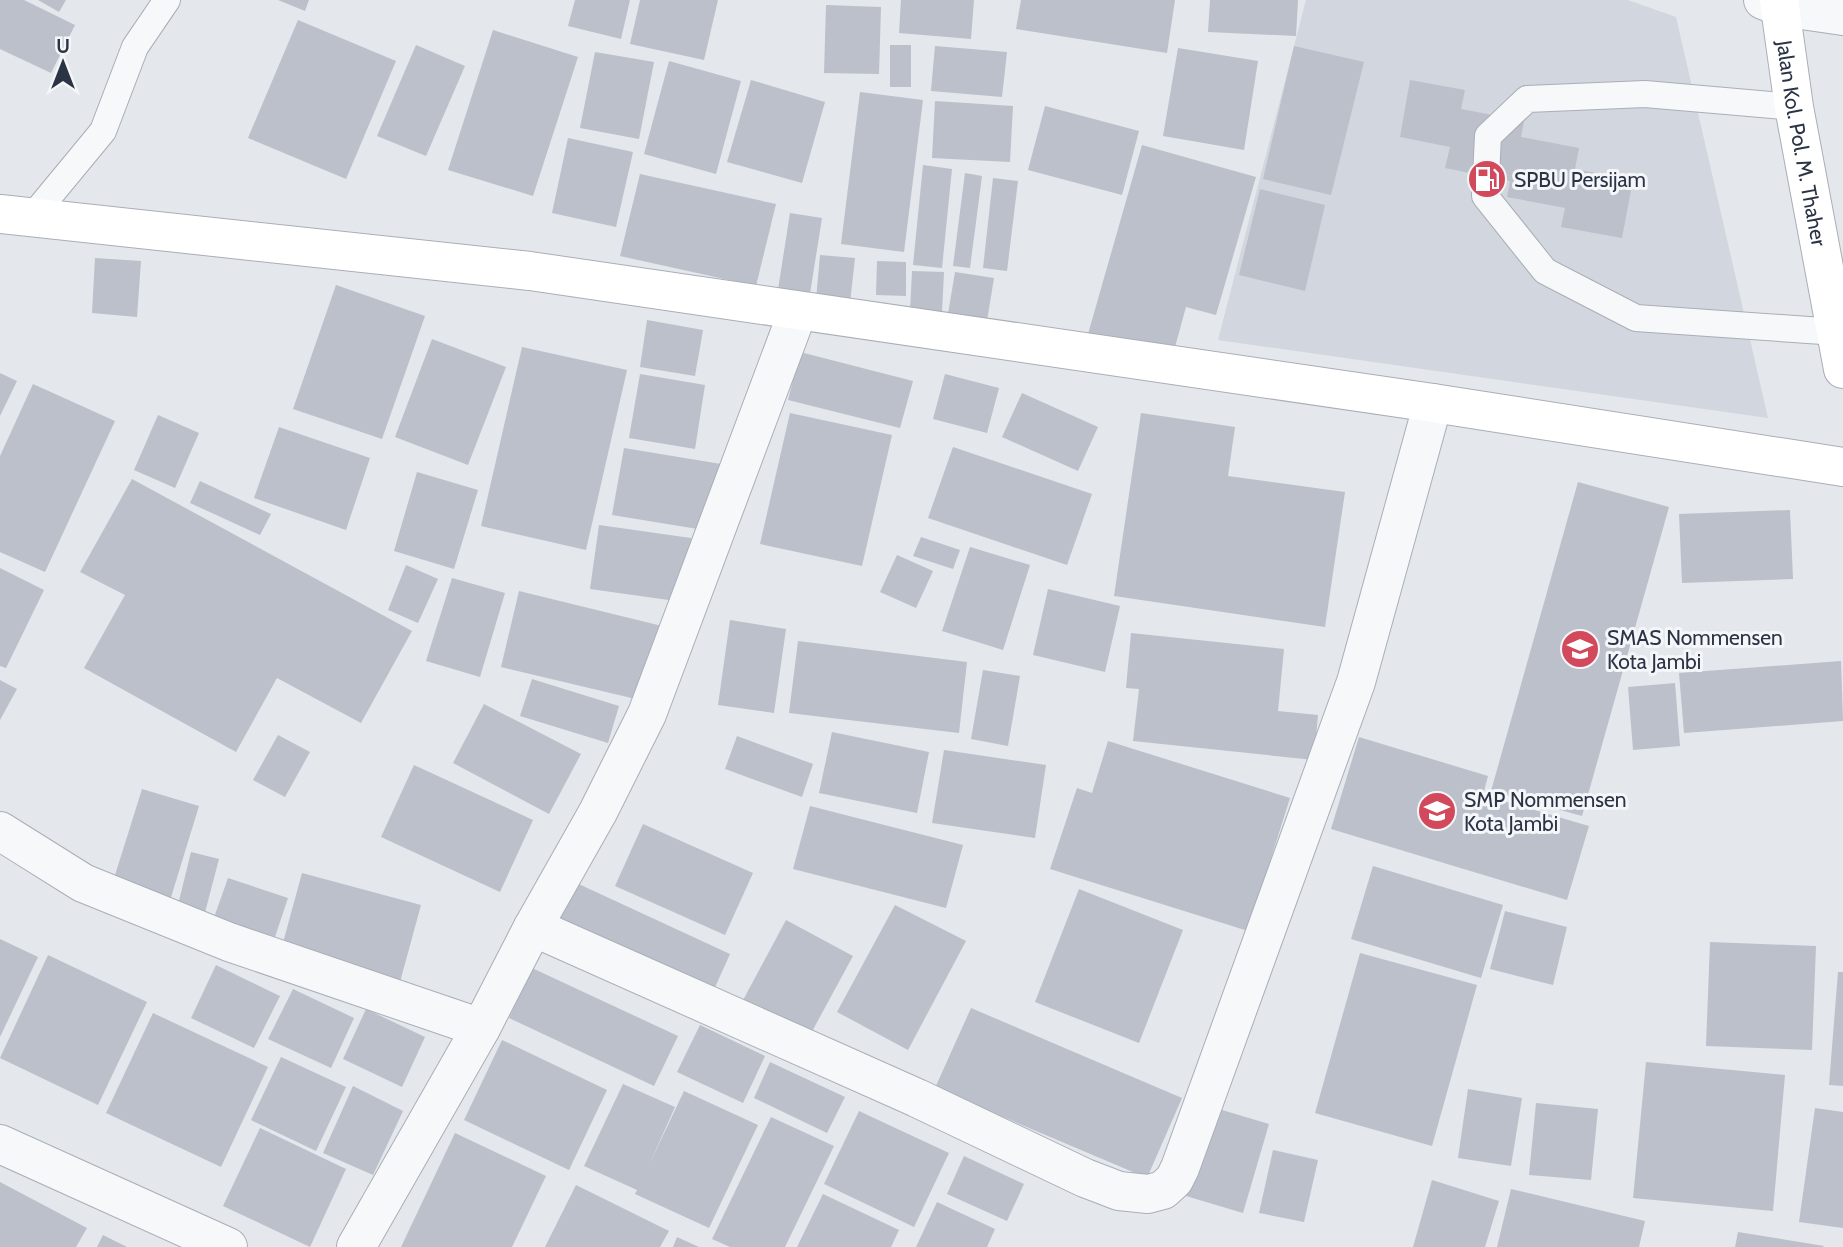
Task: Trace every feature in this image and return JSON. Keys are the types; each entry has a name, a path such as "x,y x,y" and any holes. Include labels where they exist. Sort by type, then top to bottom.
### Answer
{"street":[{"path":"1774,2 1843,16"},
{"name":"Jalan Kol. Pol. M. Thaher","path":"1774,2 1843,369"},
{"path":"16,215 530,271 1433,403 1843,467"},
{"path":"356,1247 481,1028 533,927 598,812 647,714 798,311"},
{"path":"533,927 917,1098 1085,1178 1119,1191 1148,1194 1163,1190 1174,1180 1180,1168 1356,682 1433,403"},
{"path":"0,831 83,883 229,942 481,1028"},
{"path":"0,1144 228,1247"}],"lane":[{"path":"16,215 103,131 135,47 167,0"},
{"path":"1794,107 1645,93 1527,99 1489,136 1485,197 1545,271 1636,318 1837,332"}],"shaded area":[{"name":"SPBU Persijam","path":"1306,0 1628,0 1676,17 1768,418 1218,340"}],"building":[{"path":"0,0 24,0 75,25 51,73 0,49"},
{"path":"38,0 66,0 59,12"},
{"path":"278,0 309,0 305,11"},
{"path":"575,0 630,0 621,39 568,26"},
{"path":"640,0 718,0 704,60 630,44"},
{"path":"901,0 974,0 971,39 899,33"},
{"path":"1021,0 1175,0 1167,53 1016,29"},
{"path":"1210,0 1298,0 1296,36 1208,32"},
{"path":"826,5 881,7 879,74 824,73"},
{"path":"298,20 396,61 346,179 248,138"},
{"path":"493,30 578,57 533,196 448,170"},
{"path":"416,45 465,66 426,156 377,136"},
{"path":"890,45 911,45 911,87 890,87"},
{"path":"935,46 1007,52 1002,97 931,91"},
{"path":"1294,46 1364,62 1331,195 1263,179"},
{"path":"1178,48 1258,61 1244,150 1163,136"},
{"path":"595,52 654,62 639,139 580,128"},
{"path":"669,61 741,81 716,174 644,154"},
{"path":"751,80 825,102 802,183 727,162"},
{"path":"1410,80 1465,90 1461,109 1524,121 1521,137 1579,148 1575,169 1633,180 1622,238 1561,227 1565,208 1507,197 1510,181 1445,168 1450,147 1400,137"},
{"path":"860,92 923,100 904,252 841,244"},
{"path":"935,101 1013,106 1010,162 932,158"},
{"path":"1045,106 1139,131 1122,195 1028,170"},
{"path":"568,138 633,152 616,227 552,213"},
{"path":"1142,145 1256,177 1216,315 1186,307 1172,358 1088,334"},
{"path":"923,165 952,169 942,268 913,265"},
{"path":"965,173 982,176 970,268 953,266"},
{"path":"640,174 776,204 756,286 620,256"},
{"path":"993,178 1018,181 1007,271 983,268"},
{"path":"1260,189 1325,205 1305,291 1239,275"},
{"path":"790,213 822,218 809,300 777,296"},
{"path":"820,255 855,258 850,303 816,300"},
{"path":"95,258 141,261 137,317 92,313"},
{"path":"877,261 906,262 906,296 876,295"},
{"path":"912,271 944,272 942,312 910,312"},
{"path":"955,272 994,278 986,327 947,320"},
{"path":"336,285 425,316 382,439 293,409"},
{"path":"647,320 703,330 695,376 640,367"},
{"path":"432,339 506,367 468,465 395,437"},
{"path":"522,347 627,370 586,550 481,526"},
{"path":"800,352 913,381 900,428 788,400"},
{"path":"0,373 17,381 0,416"},
{"path":"640,374 705,385 695,449 629,438"},
{"path":"945,374 999,388 987,433 933,419"},
{"path":"33,384 115,421 45,572 0,552 0,456"},
{"path":"1022,393 1098,427 1078,471 1002,437"},
{"path":"790,413 892,435 862,566 760,544"},
{"path":"1141,413 1235,427 1228,476 1345,492 1325,627 1114,596"},
{"path":"158,415 199,433 175,488 134,470"},
{"path":"279,427 370,458 346,530 254,498"},
{"path":"953,447 1092,494 1067,565 928,518"},
{"path":"624,448 721,464 710,531 612,515"},
{"path":"417,472 478,490 454,569 394,551"},
{"path":"132,479 412,631 361,723 277,678 236,752 84,668 125,595 80,572"},
{"path":"200,481 271,514 260,535 190,503"},
{"name":"SMAS Nommensen Kota Jambi","path":"1578,482 1669,507 1582,816 1491,791"},
{"path":"1790,510 1793,579 1682,583 1679,514"},
{"path":"599,525 691,538 683,602 590,589"},
{"path":"921,537 960,550 953,569 913,556"},
{"path":"970,547 1030,565 1003,650 942,631"},
{"path":"897,555 933,571 916,608 880,592"},
{"path":"406,565 438,579 418,623 388,610"},
{"path":"0,568 44,590 6,668 0,666"},
{"path":"452,578 505,593 480,677 426,661"},
{"path":"1048,589 1120,606 1105,672 1033,655"},
{"path":"519,591 662,626 644,701 501,667"},
{"path":"730,620 786,629 774,713 718,705"},
{"path":"1131,633 1284,649 1278,711 1318,715 1314,760 1133,741 1139,689 1126,688"},
{"path":"798,641 967,662 959,733 789,713"},
{"path":"1841,661 1843,721 1684,733 1679,673"},
{"path":"983,670 1020,676 1008,746 971,739"},
{"path":"532,679 619,706 608,743 520,716"},
{"path":"0,680 17,689 0,720"},
{"path":"1675,683 1680,746 1633,750 1628,687"},
{"path":"484,704 581,754 549,814 453,763"},
{"path":"832,732 929,752 917,813 819,793"},
{"path":"278,735 310,752 285,797 253,780"},
{"path":"737,736 813,764 802,797 725,769"},
{"name":"SMP Nommensen Kota Jambi","path":"1359,737 1488,776 1483,795 1589,826 1567,900 1331,829"},
{"path":"1108,741 1290,798 1248,931 1050,869 1077,788 1092,793"},
{"path":"944,750 1046,765 1035,838 932,823"},
{"path":"414,765 533,820 500,892 381,837"},
{"path":"142,789 199,806 168,907 111,888"},
{"path":"810,806 963,845 946,908 793,869"},
{"path":"643,824 753,873 725,935 615,886"},
{"path":"191,852 219,859 203,920 176,913"},
{"path":"1373,866 1503,905 1481,978 1351,939"},
{"path":"302,873 421,905 400,982 281,950"},
{"path":"228,878 288,898 272,946 211,926"},
{"path":"570,880 730,954 712,994 551,920"},
{"path":"1079,889 1183,930 1139,1043 1035,1002"},
{"path":"895,905 966,941 908,1050 837,1012"},
{"path":"1505,911 1567,927 1553,985 1490,969"},
{"path":"786,920 853,956 809,1037 742,1002"},
{"path":"0,939 38,957 0,1037"},
{"path":"1710,942 1816,946 1812,1050 1706,1046"},
{"path":"1360,953 1477,985 1432,1146 1315,1113"},
{"path":"48,955 147,1002 98,1105 0,1058"},
{"path":"216,965 280,996 254,1048 191,1018"},
{"path":"532,968 678,1036 654,1086 509,1018"},
{"path":"1838,972 1843,972 1843,1086 1829,1085"},
{"path":"293,989 354,1018 331,1068 268,1039"},
{"path":"971,1008 1182,1098 1147,1178 935,1088"},
{"path":"366,1009 425,1037 402,1087 343,1059"},
{"path":"153,1013 268,1067 221,1167 106,1113"},
{"path":"700,1025 765,1056 743,1103 677,1072"},
{"path":"502,1040 607,1090 569,1170 464,1120"},
{"path":"281,1057 346,1087 316,1151 251,1120"},
{"path":"770,1062 845,1097 827,1133 754,1098"},
{"path":"1646,1062 1785,1075 1773,1211 1633,1198"},
{"path":"623,1084 675,1107 649,1165 684,1091 758,1125 709,1228 635,1194 637,1190 584,1166"},
{"path":"353,1086 403,1111 373,1175 323,1153"},
{"path":"1468,1089 1522,1098 1511,1166 1458,1158"},
{"path":"1536,1103 1598,1109 1591,1180 1529,1175"},
{"path":"1212,1107 1269,1124 1243,1213 1186,1196"},
{"path":"1815,1108 1843,1112 1843,1228 1799,1222"},
{"path":"859,1111 949,1153 914,1227 824,1184"},
{"path":"771,1117 834,1146 785,1247 730,1247 712,1239"},
{"path":"260,1128 346,1169 310,1247 223,1206"},
{"path":"455,1133 546,1176 512,1247 401,1247"},
{"path":"1273,1150 1318,1160 1304,1222 1259,1213"},
{"path":"964,1156 1024,1184 1007,1221 947,1194"},
{"path":"1432,1180 1499,1201 1485,1247 1413,1247"},
{"path":"0,1182 87,1228 76,1247 0,1247"},
{"path":"576,1185 669,1231 660,1247 545,1247"},
{"path":"1511,1189 1645,1221 1639,1247 1497,1247"},
{"path":"823,1194 899,1230 891,1247 797,1247"},
{"path":"937,1202 995,1229 987,1247 916,1247"},
{"path":"1738,1232 1824,1246 1735,1247"},
{"path":"103,1235 127,1247 97,1247"},
{"path":"677,1237 699,1247 673,1247"}],"place":[{"name":"SPBU Persijam","path":"1487,179"},
{"name":"SMAS Nommensen Kota Jambi","path":"1580,649"},
{"name":"SMP Nommensen Kota Jambi","path":"1437,811"}]}
